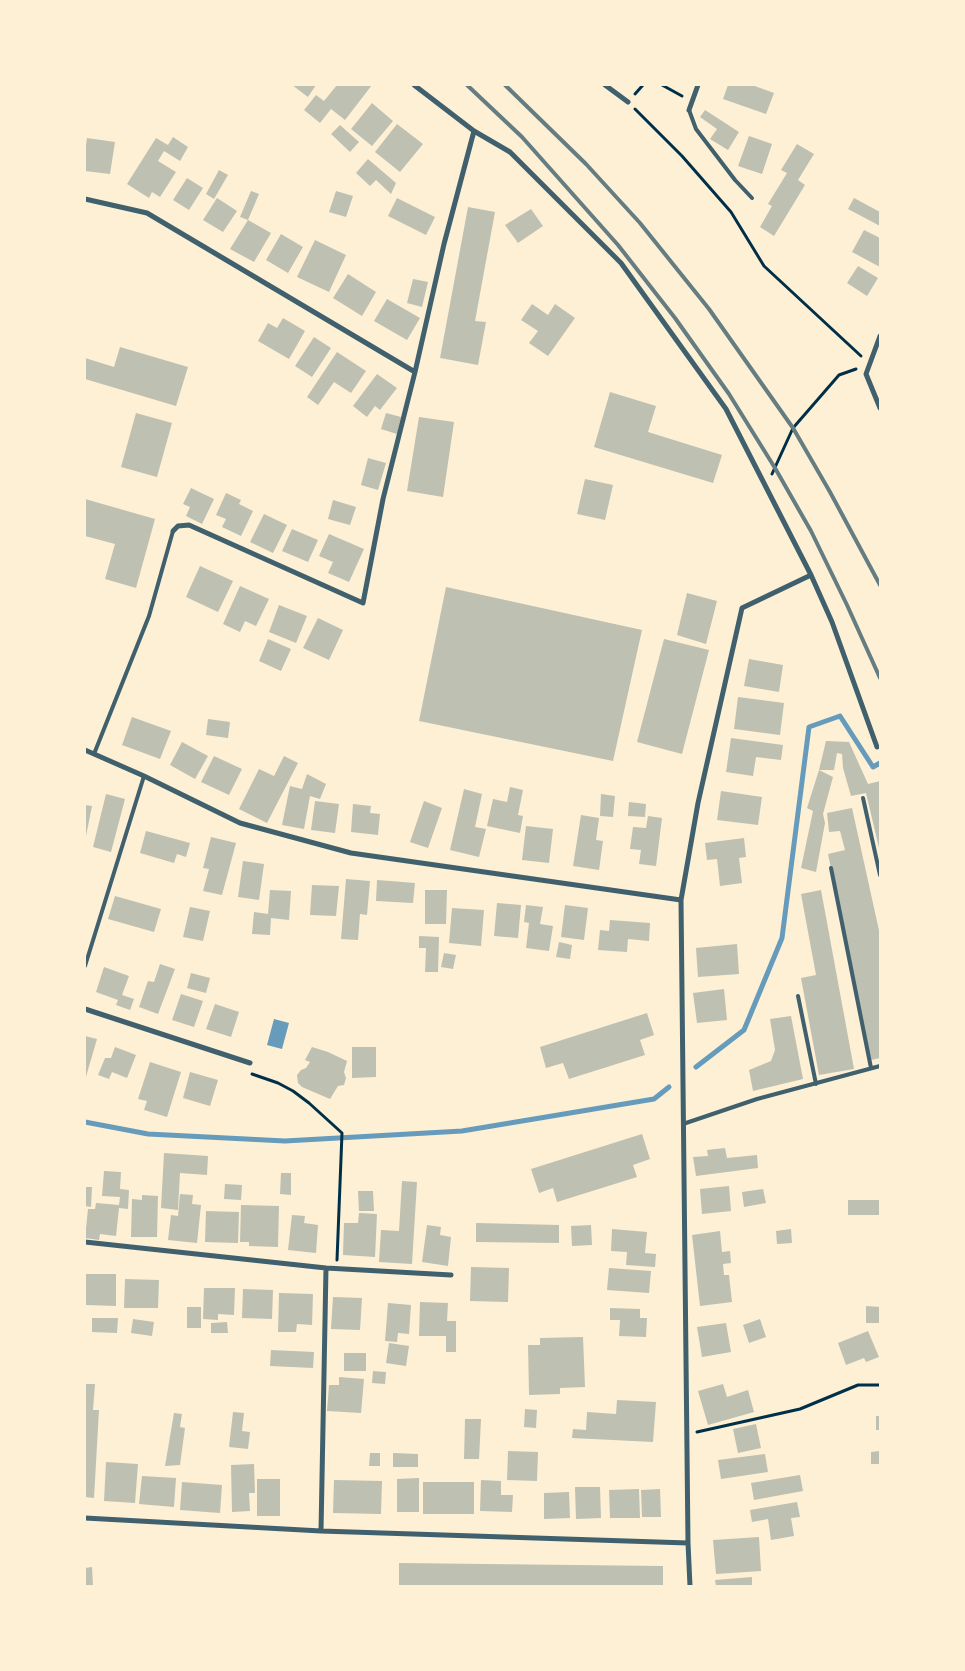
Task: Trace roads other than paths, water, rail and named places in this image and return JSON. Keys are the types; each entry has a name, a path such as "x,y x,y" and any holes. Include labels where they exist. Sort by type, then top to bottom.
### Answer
{"street":[{"path":"414,85 474,131 510,152 621,263 726,409 811,575 832,622 877,746"},
{"path":"605,85 628,102"},
{"path":"689,110 698,85"},
{"path":"173,531 178,526 189,525 364,603 382,498 415,372 444,244 474,131"},
{"path":"85,198 147,213 415,372"},
{"path":"880,336 866,374 880,408"},
{"path":"690,1586 686,1434 681,900 698,803 742,608 811,575"},
{"path":"85,750 144,776 240,823 351,853 681,900"},
{"path":"85,1010 250,1063"},
{"path":"85,1242 326,1268 451,1275"},
{"path":"321,1531 326,1268"},
{"path":"85,1518 321,1531 688,1543"}],"lane":[{"path":"689,110 696,129 735,180 752,198"},
{"path":"94,754 149,616 173,531"},
{"path":"85,966 144,776"},
{"path":"863,798 880,875"},
{"path":"831,868 871,1068"},
{"path":"798,996 816,1084"},
{"path":"683,1124 757,1100 880,1066"}],"water":[{"path":"274,1019 289,1023 282,1049 267,1045"}],"waterway":[{"path":"696,1067 744,1030 782,938 809,727 840,716 873,767 880,763"},
{"path":"85,1122 148,1134 285,1141 462,1131 654,1099 669,1087"}],"railway":[{"path":"467,85 522,137 618,245 675,318 729,394 811,531 880,678"},
{"path":"505,85 586,164 640,223 709,309 793,428 880,585"}]}
